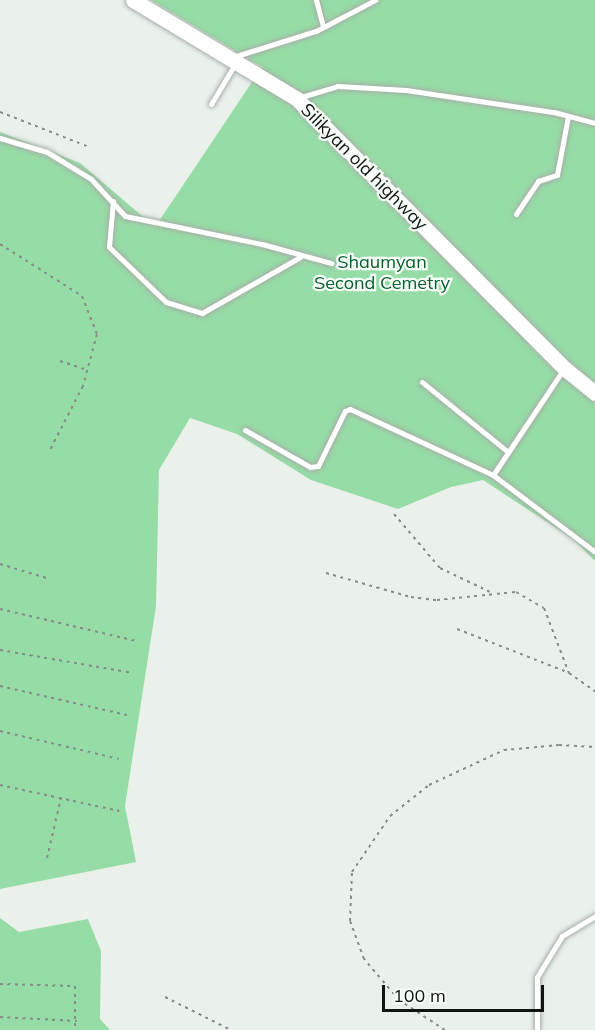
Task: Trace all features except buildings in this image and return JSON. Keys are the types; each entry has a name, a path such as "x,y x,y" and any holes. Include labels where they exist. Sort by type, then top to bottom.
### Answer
{"street":[{"name":"Silikyan old highway","path":"133,0 297,99 564,368 595,393"}],"lane":[{"path":"316,0 323,27"},
{"path":"211,104 232,61 323,27 375,0"},
{"path":"297,99 338,86 406,90 568,116 595,123"},
{"path":"516,214 538,182 557,175 568,116"},
{"path":"0,138 47,152 91,179 125,216 262,244 331,263"},
{"path":"113,201 109,247 166,302 184,308 202,313 300,256"},
{"path":"493,475 564,368"},
{"path":"422,382 508,452"},
{"path":"245,430 300,462 318,466 345,411 350,409 493,475 595,552"},
{"path":"537,1030 537,977 562,936 595,916"}],"path":[{"path":"0,112 89,147"},
{"path":"0,244 82,296 97,334 87,370 50,450"},
{"path":"60,361 87,370"},
{"path":"394,514 440,568 493,593"},
{"path":"0,564 50,579"},
{"path":"326,573 411,597 437,600 516,592 544,608 569,673"},
{"path":"0,609 136,640"},
{"path":"457,629 569,673 595,691"},
{"path":"0,650 133,674"},
{"path":"0,686 126,715"},
{"path":"0,732 119,759"},
{"path":"445,1030 399,1000 364,959 350,921 352,872 390,816 429,784 504,750 595,747"},
{"path":"0,785 119,811"},
{"path":"47,858 61,798"},
{"path":"0,984 75,986 75,1030"},
{"path":"165,997 231,1030"},
{"path":"0,1017 76,1022"}],"green space":[{"name":"Shaumyan Second Cemetry","path":"151,0 595,0 595,561 573,539 483,480 451,487 398,509 311,480 237,434 190,418 159,470 156,606 125,806 136,862 0,889 0,132 80,163 155,227 262,67"},
{"path":"0,918 19,932 88,919 101,951 100,1019 110,1030 0,1030"}]}
